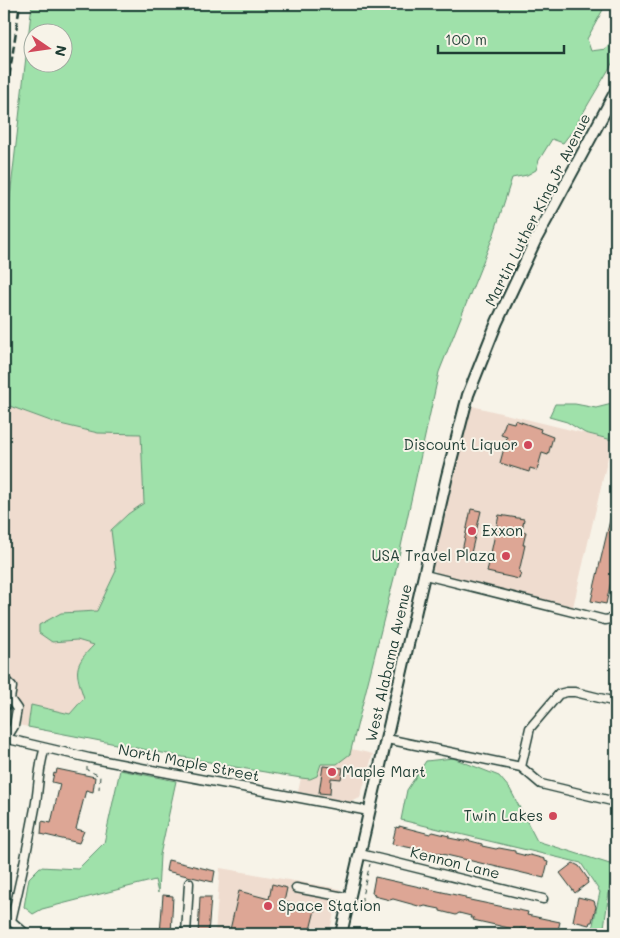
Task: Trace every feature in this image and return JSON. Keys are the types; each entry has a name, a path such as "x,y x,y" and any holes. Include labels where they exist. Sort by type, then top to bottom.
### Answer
{"main road":[{"name":"Martin Luther King Jr Avenue","path":"477,371 497,322 536,240 616,91"},
{"name":"West Alabama Avenue","path":"341,934 447,476 468,395 477,371"}],"street":[{"path":"425,574 597,618 606,620 616,618"},
{"path":"4,679 12,686 10,699 4,708"},
{"path":"521,767 530,728 559,694 575,692 616,702"},
{"path":"5,736 14,726 17,709 10,699"},
{"name":"North Maple Street","path":"5,736 89,758 369,811"},
{"path":"386,739 521,767 541,784 616,802"},
{"path":"26,934 7,920 29,844 41,761 45,748"},
{"name":"Kennon Lane","path":"360,854 543,899"},
{"path":"186,934 189,883"},
{"path":"296,888 350,898"}],"path":[{"path":"87,763 87,770 100,776 99,790"},
{"path":"362,902 372,857"}],"shaded area":[{"path":"4,404 56,423 98,433 141,434 144,503 128,514 111,530 116,571 97,611 61,613 52,642 77,640 95,644 77,678 85,698 70,714 31,705 28,727 4,722"},
{"path":"472,406 612,440 573,607 439,575 432,568 452,477"},
{"path":"351,749 373,754 360,798 351,802 298,792 301,778 310,778 321,764 350,754"},
{"path":"220,868 340,889 329,934 215,934"}],"green space":[{"path":"32,4 606,4 587,39 591,51 606,49 616,37 616,57 573,130 563,143 552,139 539,160 536,170 527,175 512,178 494,234 439,372 395,574 350,754 337,764 321,764 317,776 310,779 235,767 28,727 31,705 70,714 84,698 78,669 82,658 94,645 77,640 52,642 39,633 39,625 61,613 97,611 116,571 111,530 128,514 144,503 141,434 98,433 56,423 4,404 4,273 10,197 24,72 72,72 72,22 30,22"},
{"path":"616,403 616,441 585,433 567,422 549,417 555,404 575,404 596,408"},
{"path":"453,758 499,776 510,789 537,841 613,865 603,934 591,934 600,892 581,863 401,820 407,790 426,761"},
{"path":"120,770 176,781 160,855 158,893 155,880 42,909 33,914 24,907 29,878 40,867 78,869 104,843"}],"building":[{"name":"Discount Liquor","path":"515,420 541,429 540,432 553,437 548,455 542,453 537,470 530,468 529,472 500,463 507,437 501,435 506,421 514,423"},
{"path":"614,503 616,504 616,559 606,604 591,601"},
{"path":"471,509 481,511 471,553 462,551"},
{"name":"USA Travel Plaza","path":"499,515 524,519 522,531 526,532 523,545 525,545 519,579 487,572"},
{"path":"323,766 343,768 341,779 331,778 330,794 319,793"},
{"path":"57,769 95,777 93,792 86,790 76,829 84,831 79,843 41,834 42,821 51,823 60,784 52,782"},
{"path":"399,826 430,834 433,832 449,836 449,838 482,844 482,846 515,851 515,853 545,859 548,862 544,878 392,844 396,827 399,828"},
{"path":"168,860 215,871 213,882 166,871"},
{"path":"573,863 579,866 588,879 588,883 575,893 560,873"},
{"path":"375,877 528,912 527,915 560,922 557,934 536,934 536,932 521,928 518,930 473,920 474,918 470,918 471,916 459,913 456,915 440,911 440,909 422,907 374,896 375,894 372,893"},
{"name":"Space Station","path":"272,884 287,888 284,902 315,910 309,934 229,934 239,891 269,899"},
{"path":"163,895 173,896 171,934 160,934"},
{"path":"200,897 211,897 208,934 198,934"},
{"path":"578,897 594,901 596,907 592,922 589,925 573,921"}],"railway":[{"path":"4,112 20,4"}],"place":[{"name":"Discount Liquor","path":"528,445"},
{"name":"Exxon","path":"472,531"},
{"name":"USA Travel Plaza","path":"506,556"},
{"name":"Maple Mart","path":"332,772"},
{"name":"Twin Lakes","path":"553,816"},
{"name":"Space Station","path":"268,906"}]}
